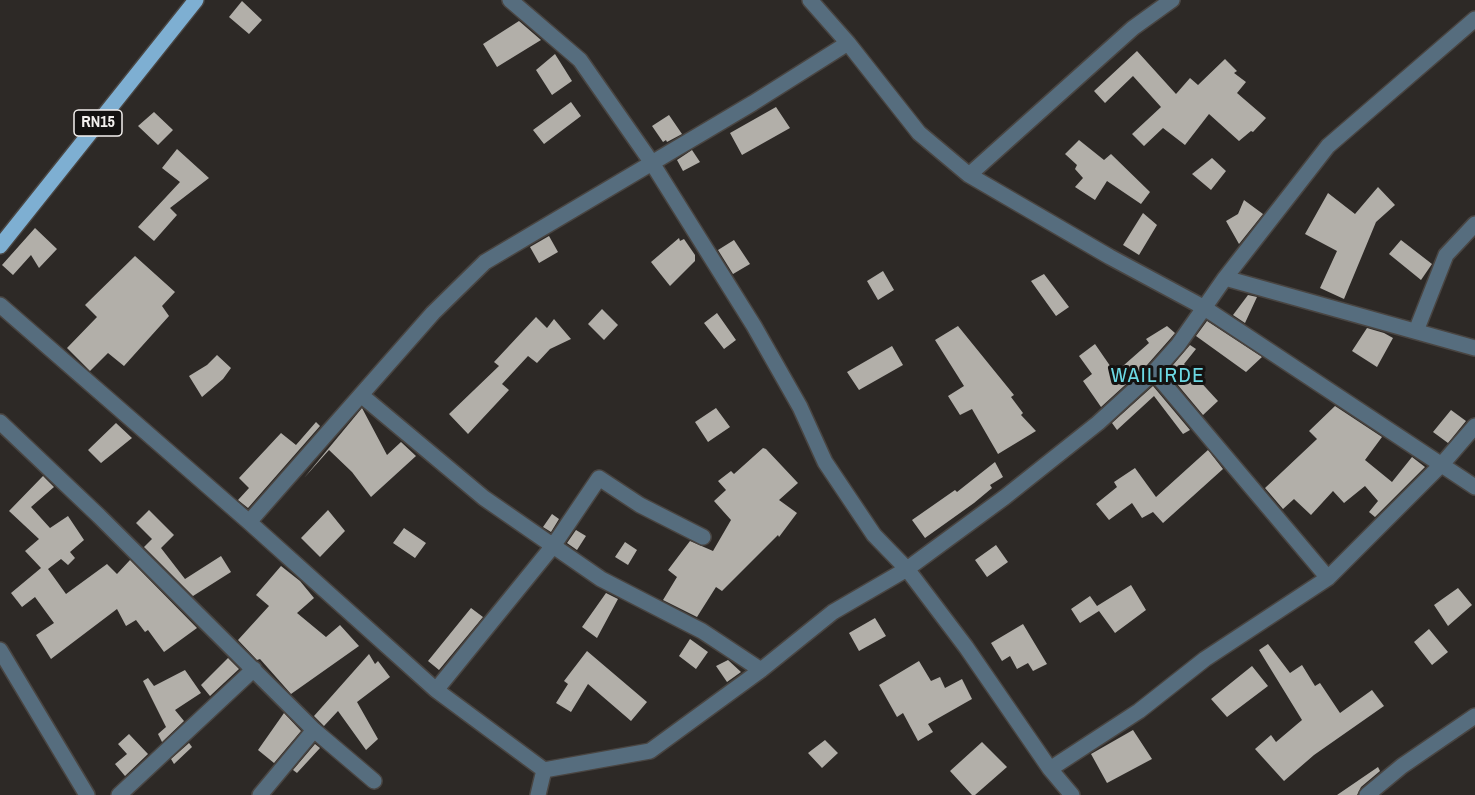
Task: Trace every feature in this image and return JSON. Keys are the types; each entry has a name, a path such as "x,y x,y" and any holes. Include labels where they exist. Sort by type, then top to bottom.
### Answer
{"main road":[{"name":"RN15","path":"0,246 196,0"}],"street":[{"path":"510,0 580,60 652,163 754,326 800,407 825,462 874,535 907,569 1000,693 1050,769 1072,795"},
{"path":"810,0 848,43 919,133 969,175 1110,257 1203,307 1443,463 1475,487"},
{"path":"969,175 1133,28 1172,0"},
{"path":"0,305 249,522 436,690 544,770 650,750 761,669 833,612 907,569 1024,483 1098,423 1154,372 1178,345 1203,307 1328,146 1475,19"},
{"path":"249,522 433,313 485,262 848,43"},
{"path":"1416,331 1446,255 1475,224"},
{"path":"1225,278 1475,348"},
{"path":"1154,372 1328,578"},
{"path":"360,395 484,498 601,579 702,631 761,669"},
{"path":"0,422 99,516 314,730 374,781"},
{"path":"1050,769 1139,711 1205,659 1328,578 1443,463 1475,426"},
{"path":"436,690 553,546 599,478 640,505 703,537"},
{"path":"0,650 87,795"},
{"path":"119,795 254,669"},
{"path":"1367,795 1402,766 1475,716"},
{"path":"260,795 314,730"},
{"path":"537,795 544,770"}],"building":[{"path":"242,1 262,20 249,34 229,17"},
{"path":"519,21 541,40 497,67 483,44"},
{"path":"1137,51 1176,94 1190,78 1198,85 1225,59 1237,71 1234,73 1246,82 1237,93 1266,118 1253,132 1251,131 1239,141 1209,114 1185,145 1163,128 1144,146 1132,134 1161,107 1133,76 1105,103 1094,91"},
{"path":"555,54 572,81 552,95 536,70"},
{"path":"571,102 581,116 544,144 533,130"},
{"path":"776,107 790,128 742,155 730,133"},
{"path":"154,112 173,130 158,145 138,126"},
{"path":"669,115 682,134 663,142 652,126"},
{"path":"1079,140 1104,160 1111,154 1150,192 1141,204 1107,181 1095,200 1075,187 1083,178 1075,169 1077,165 1065,154"},
{"path":"177,149 209,178 170,208 177,215 154,241 138,227 180,182 162,168"},
{"path":"692,150 700,162 683,171 677,160"},
{"path":"1212,158 1226,171 1211,190 1192,174"},
{"path":"1378,187 1395,205 1376,222 1344,299 1320,288 1337,251 1305,234 1328,193 1355,214"},
{"path":"1244,200 1263,214 1239,244 1226,221 1238,214"},
{"path":"1143,213 1157,225 1139,255 1123,245"},
{"path":"35,228 57,249 39,268 31,255 13,275 2,265"},
{"path":"549,236 558,252 539,263 530,247"},
{"path":"679,238 680,241 684,239 695,255 695,261 670,286 651,262"},
{"path":"734,240 750,264 733,274 718,250"},
{"path":"1401,240 1432,264 1421,280 1389,254"},
{"path":"135,256 175,292 162,306 169,316 124,366 108,353 90,371 67,348 97,317 85,305"},
{"path":"883,271 894,290 878,300 867,281"},
{"path":"1044,274 1069,307 1056,316 1031,281"},
{"path":"1248,295 1257,297 1245,323 1233,315"},
{"path":"602,309 618,325 604,340 588,324"},
{"path":"717,313 736,340 724,349 704,323"},
{"path":"536,317 547,328 554,319 571,339 550,349 537,363 528,356 502,384 509,390 468,434 449,414 499,366 494,362"},
{"path":"1207,321 1262,357 1246,372 1196,336"},
{"path":"958,326 1014,395 1011,397 1023,413 1021,415 1036,431 998,454 972,409 960,415 948,396 964,386 935,340"},
{"path":"1167,326 1175,333 1147,365 1101,407 1083,381 1092,374 1079,356 1095,344 1115,373 1149,343 1146,339"},
{"path":"1367,328 1393,338 1377,367 1352,351"},
{"path":"1190,345 1196,349 1184,364 1218,401 1203,415 1167,372"},
{"path":"892,346 903,365 859,390 847,372"},
{"path":"217,355 231,368 223,379 202,397 189,376 207,365"},
{"path":"1153,386 1190,430 1183,434 1154,396 1117,430 1112,423"},
{"path":"1335,406 1382,437 1365,460 1392,482 1412,457 1425,467 1375,517 1369,512 1378,501 1365,486 1344,503 1333,491 1311,515 1294,499 1283,509 1265,488 1317,439 1309,431"},
{"path":"362,408 387,455 401,442 416,456 371,497 352,472 329,450 304,478"},
{"path":"716,408 730,427 708,442 695,422"},
{"path":"1451,410 1466,421 1448,443 1433,432"},
{"path":"316,422 320,426 248,508 238,500 249,488 239,478 281,433 296,445"},
{"path":"116,423 132,438 101,463 88,450"},
{"path":"763,448 798,483 779,500 797,513 779,537 778,535 722,591 716,587 697,617 663,600 677,577 668,570 690,541 713,551 731,520 714,501 726,490 718,481 731,471 734,474"},
{"path":"1208,450 1223,469 1163,523 1153,512 1142,518 1132,503 1109,520 1096,504 1117,487 1114,482 1135,468 1156,497"},
{"path":"995,462 1003,477 990,485 992,488 974,503 925,538 912,520 955,490 957,492"},
{"path":"43,476 54,487 31,507 50,528 68,516 84,540 70,552 75,558 68,565 61,559 48,569 66,594 107,564 117,574 130,560 197,628 164,652 148,630 145,632 136,620 126,626 117,609 51,659 36,635 54,623 35,597 22,607 11,593 41,568 25,551 39,539 9,511"},
{"path":"149,510 174,535 161,548 185,579 221,556 231,572 193,596 144,547 152,539 136,523"},
{"path":"328,510 345,531 320,557 301,538"},
{"path":"552,514 559,519 551,532 543,527"},
{"path":"404,528 426,543 415,558 393,543"},
{"path":"576,530 586,536 577,550 567,543"},
{"path":"625,542 637,550 628,565 615,557"},
{"path":"996,545 1008,562 987,577 975,560"},
{"path":"281,566 300,581 314,598 297,613 326,637 340,625 359,646 291,694 260,659 257,660 238,640 269,606 256,595"},
{"path":"1131,585 1146,610 1115,633 1099,611 1080,623 1071,609 1090,596 1097,606"},
{"path":"1458,588 1472,605 1448,626 1434,605"},
{"path":"606,593 618,599 597,638 582,627"},
{"path":"471,608 483,617 439,670 428,661"},
{"path":"875,618 886,636 859,651 849,633"},
{"path":"1023,624 1047,664 1033,671 1028,663 1017,669 1010,656 1002,661 991,643"},
{"path":"1429,629 1448,652 1432,665 1414,642"},
{"path":"690,639 708,652 696,669 679,656"},
{"path":"1268,644 1290,673 1302,665 1315,686 1320,683 1340,713 1372,690 1384,706 1314,755 1284,781 1255,749 1271,735 1276,742 1302,720 1259,650"},
{"path":"587,651 647,702 631,721 588,684 571,712 556,703 568,684 564,681"},
{"path":"369,654 375,664 378,661 390,677 357,702 378,739 366,750 338,711 324,726 314,716"},
{"path":"228,658 239,669 210,696 201,685"},
{"path":"728,660 741,672 727,682 716,666"},
{"path":"919,661 931,681 940,677 945,688 962,679 972,699 928,724 933,732 918,741 903,713 897,717 879,685"},
{"path":"1252,666 1268,686 1227,717 1211,699"},
{"path":"185,670 201,693 175,710 184,721 162,742 158,734 166,727 143,681 148,678 154,686"},
{"path":"284,713 301,731 274,763 258,750"},
{"path":"1133,730 1152,759 1107,783 1091,754"},
{"path":"129,734 148,754 125,776 115,764 127,754 118,744"},
{"path":"825,740 838,753 822,768 808,753"},
{"path":"982,742 1007,767 975,795 972,795 950,771"},
{"path":"189,743 192,747 174,764 171,759"},
{"path":"315,744 320,748 297,773 293,770"},
{"path":"1378,767 1380,771 1361,787 1357,795 1337,795"}],"district":[{"name":"WAILIRDE","path":"1158,376"}]}
